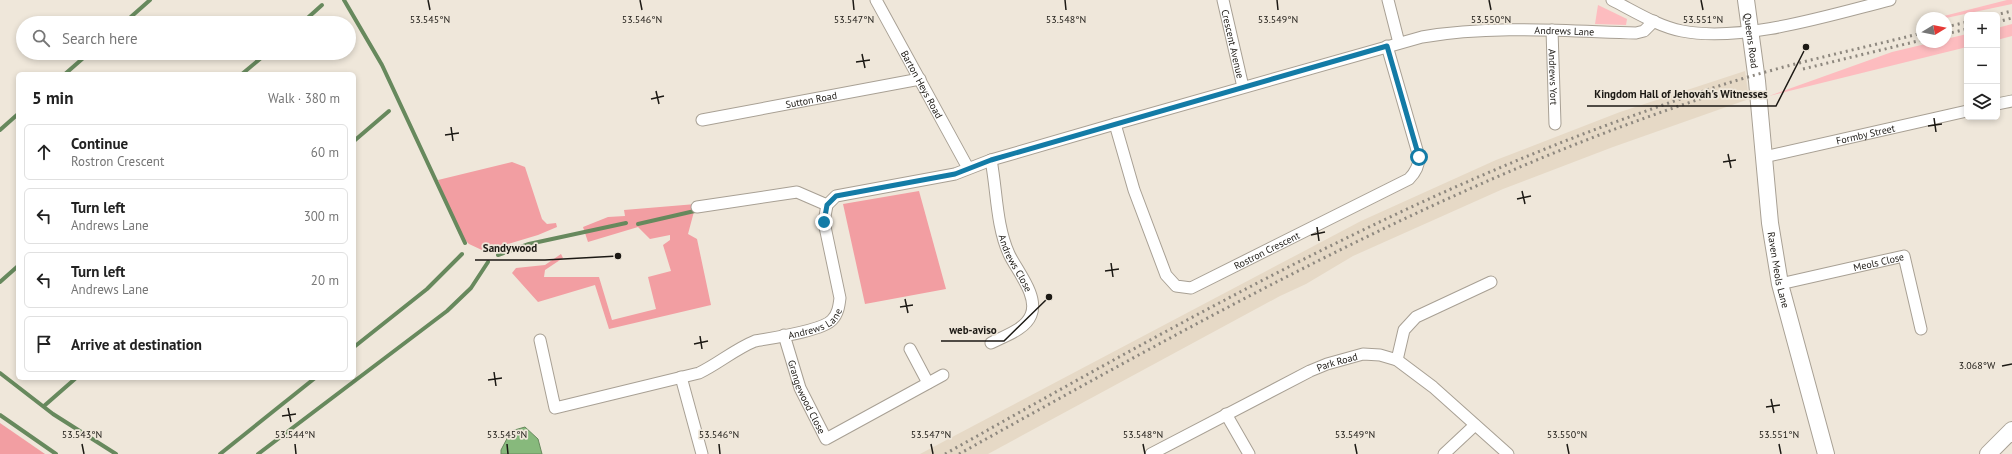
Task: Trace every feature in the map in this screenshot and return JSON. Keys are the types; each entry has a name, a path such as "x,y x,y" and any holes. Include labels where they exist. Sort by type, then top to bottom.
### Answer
{"street":[{"name":"Barton Heys Road","path":"876,0 968,168"},
{"name":"Crescent Avenue","path":"1223,0 1243,87"},
{"path":"1388,0 1399,43"},
{"path":"1612,0 1654,21 1680,31 1704,34 1750,32 1890,0"},
{"name":"Queens Road","path":"1746,0 1757,81"},
{"name":"Andrews Lane","path":"540,340 555,408 699,373 755,341 824,326 831,321 839,307 840,298 824,222 827,205 831,199 843,194 919,182 955,174 991,160 1399,43 1452,32 1552,30 1636,33 1644,31 1654,21"},
{"name":"Andrews Yort","path":"1552,30 1555,124"},
{"name":"Rostron Crescent","path":"1115,124 1134,190 1166,275 1176,286 1191,288 1408,180 1413,175 1419,164 1419,157 1387,46"},
{"name":"Sutton Road","path":"702,120 920,79"},
{"name":"Raven Meols Lane","path":"1757,81 1770,223 1780,284 1826,454"},
{"path":"2000,103 2012,101"},
{"name":"Formby Street","path":"1764,157 1964,112"},
{"name":"Andrews Close","path":"991,160 1000,222 1005,242 1033,302 1031,314 1024,325 991,343"},
{"path":"697,207 797,192 827,205"},
{"name":"Meols Close","path":"1780,284 1904,256 1921,329"},
{"path":"1397,360 1404,330 1416,317 1491,282"},
{"name":"Grangewood Close","path":"784,335 800,388 826,439 943,375"},
{"path":"910,349 928,383"},
{"name":"Park Road","path":"1151,454 1226,414 1327,364 1363,354 1380,355 1397,360 1433,387 1508,454"},
{"path":"681,377 702,454"},
{"path":"1226,414 1249,454"},
{"path":"1444,454 1475,425"},
{"path":"1988,454 2012,430"}],"shaded area":[{"path":"2012,0 2012,4 1974,12 1964,12 1964,14 1952,17 1952,14"},
{"path":"1598,5 1627,19 1626,25 1595,24"},
{"path":"2012,24 2012,36 2000,39 2000,27"},
{"path":"1964,35 1964,48 1769,96 1892,52 1916,46 1916,48 1952,48 1952,38"},
{"path":"1745,71 1749,99 1613,147 1503,189 1353,256 1306,284 1280,296 988,454 920,454 1361,221 1496,160 1620,112"},
{"path":"512,162 525,167 542,219 547,224 556,223 557,227 538,235 484,251 469,244 459,234 438,180"},
{"path":"919,191 946,289 865,304 843,204"},
{"path":"696,204 688,234 697,239 711,305 609,329 595,285 538,302 512,273 516,268 545,265 561,254 563,258 545,270 544,277 599,277 612,320 656,309 648,277 671,271 663,245 670,240 670,235 650,239 638,227 588,242 583,227 608,217 625,216 624,210"},
{"path":"0,423 45,454 0,454"},
{"path":"525,427 538,439 542,454 501,454 501,450 511,431"}],"waterway":[{"path":"132,16 150,0"},
{"path":"344,0 353,16"},
{"path":"310,16 322,5"},
{"path":"356,21 382,65 465,243"},
{"path":"67,72 81,60"},
{"path":"244,72 259,60"},
{"path":"356,139 389,111"},
{"path":"0,130 16,116"},
{"path":"638,224 699,210"},
{"path":"498,255 529,244 626,223"},
{"path":"356,345 427,289 462,254"},
{"path":"356,380 447,311 471,288 488,262"},
{"path":"0,282 16,268"},
{"path":"0,373 53,414 116,454"},
{"path":"44,406 74,380"},
{"path":"220,454 312,380"},
{"path":"258,454 356,380"},
{"path":"0,415 56,454"}],"railway":[{"path":"2000,14 2012,11"},
{"path":"2000,21 2012,18"},
{"path":"1952,26 1964,23"},
{"path":"1952,33 1964,30"},
{"path":"945,454 1109,363 1275,274 1444,192 1530,155 1618,121 1703,91 1776,69 1916,34"},
{"path":"1803,69 1916,41"},
{"path":"959,454 1233,305 1326,257 1419,212 1514,169 1611,131 1709,96"}],"place":[{"name":"Kingdom Hall of Jehovah's Witnesses","path":"1806,47"},
{"name":"Sandywood","path":"618,256"},
{"name":"web-aviso","path":"1049,297"}],"route":[{"path":"824,222 824,213 827,205 831,199 836,196 919,182 955,174 991,160 1387,46 1419,157"}]}
